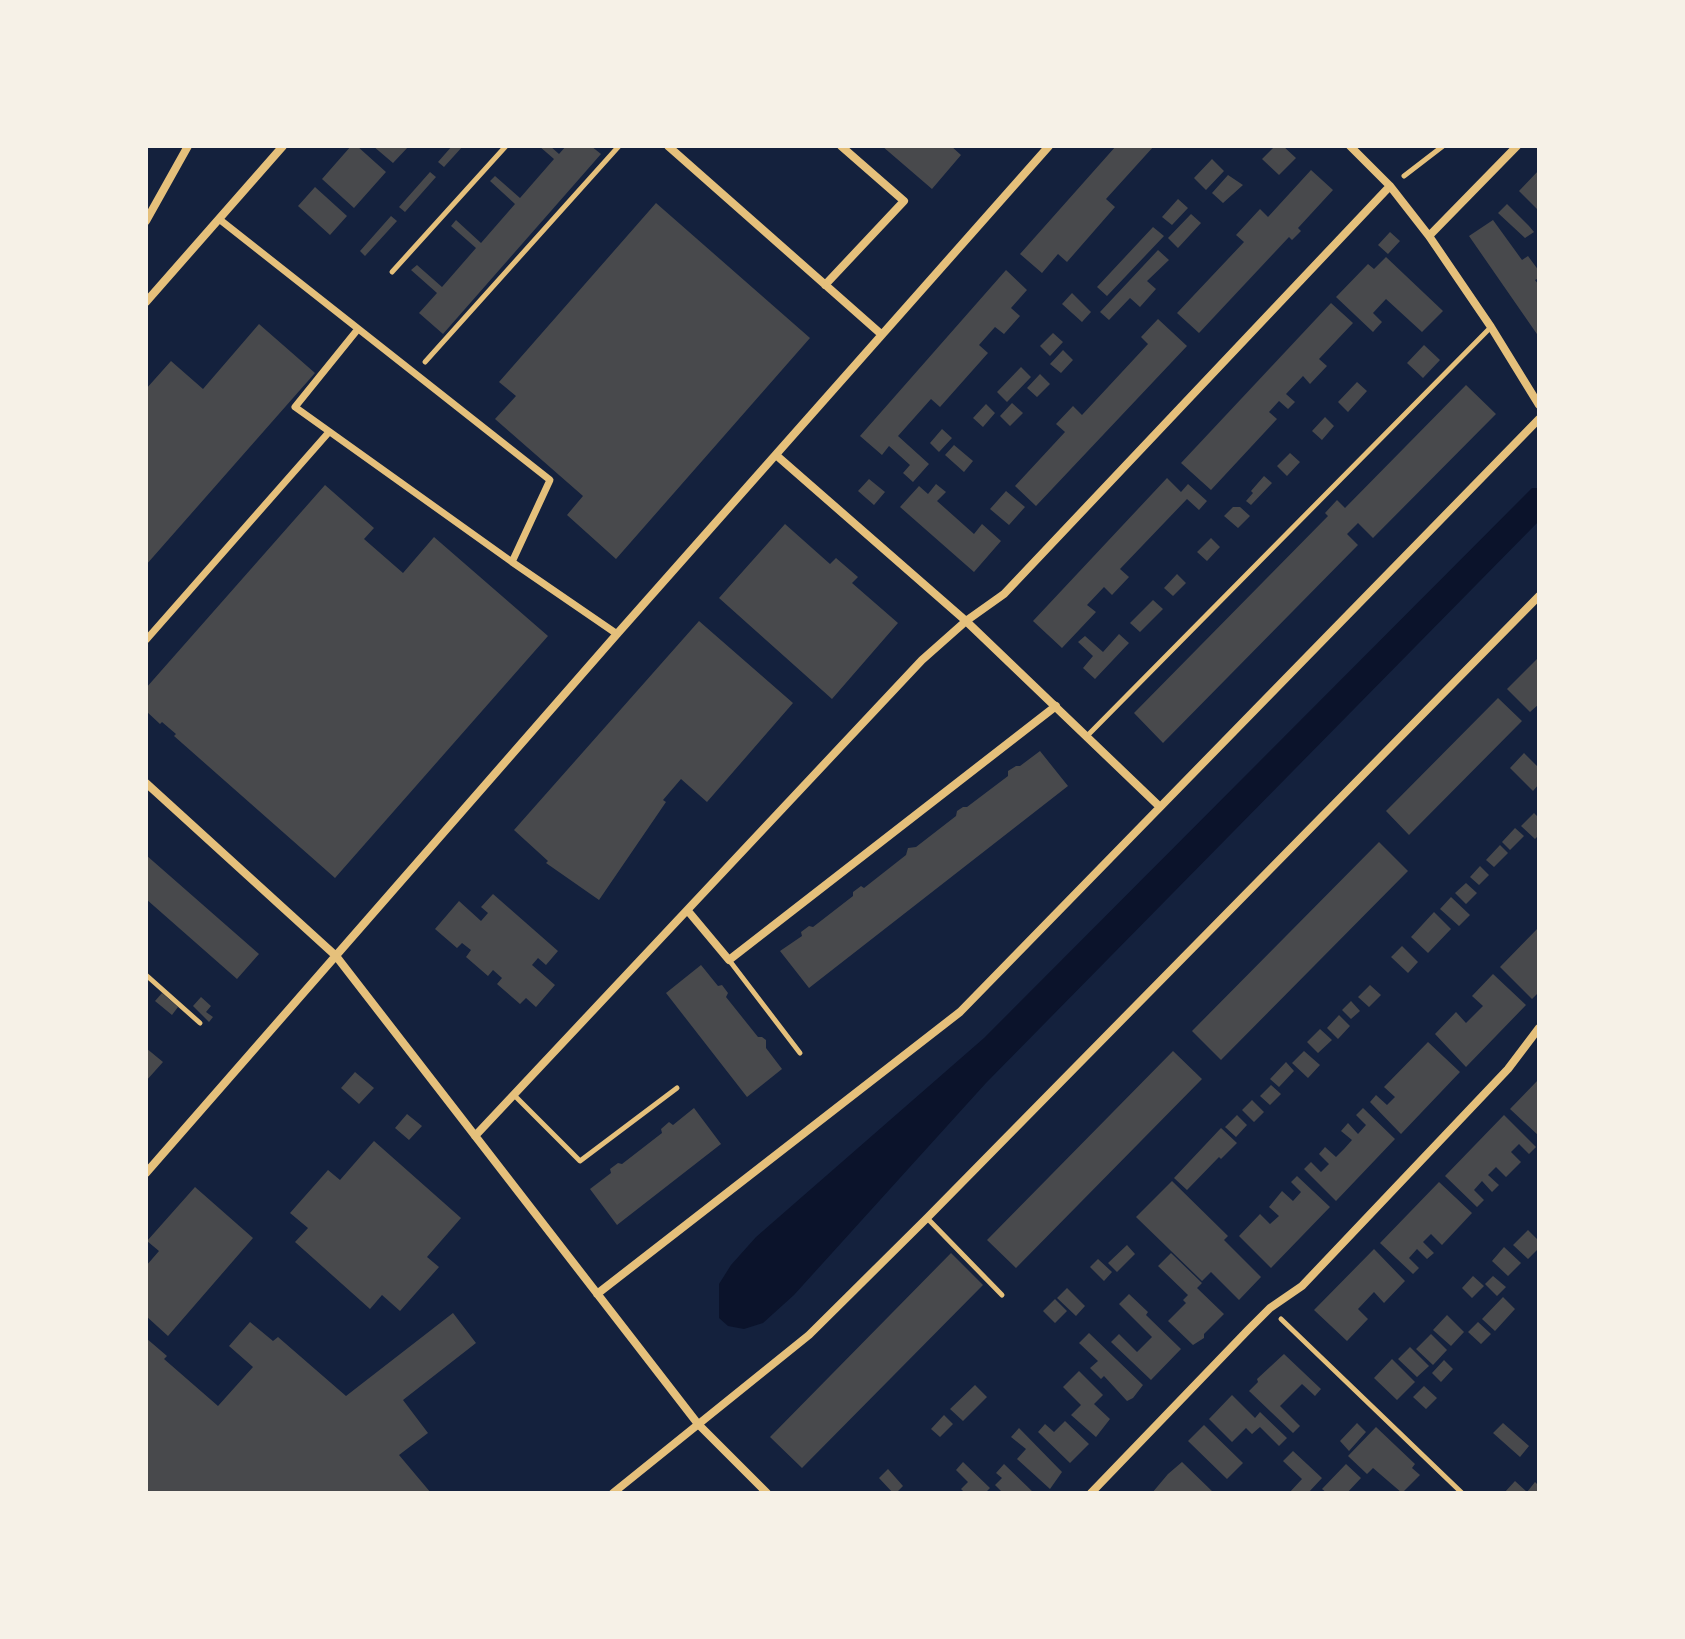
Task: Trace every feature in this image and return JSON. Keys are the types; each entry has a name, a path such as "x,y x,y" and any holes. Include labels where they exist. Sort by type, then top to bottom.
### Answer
{"street":[{"path":"146,221 188,146"},
{"path":"146,302 283,146"},
{"path":"668,146 881,334"},
{"path":"825,285 904,201 841,146"},
{"path":"146,1173 1049,146"},
{"path":"1350,146 1390,186 1429,236 1539,405"},
{"path":"1429,236 1517,146"},
{"path":"475,1136 922,660 966,621 1004,594 1390,186"},
{"path":"219,219 550,480 512,562"},
{"path":"358,329 295,407 617,634"},
{"path":"597,1294 960,1012 1539,419"},
{"path":"146,640 329,432"},
{"path":"776,455 966,621 1160,807"},
{"path":"613,1493 809,1335 1539,596"},
{"path":"688,911 729,960 1056,706"},
{"path":"146,783 336,956 698,1424 767,1493"},
{"path":"1091,1493 1270,1308 1302,1286 1508,1069 1539,1028"}],"lane":[{"path":"392,272 506,146"},
{"path":"1088,735 1491,327"},
{"path":"729,960 800,1053"},
{"path":"515,1096 580,1161 677,1088"},
{"path":"927,1218 1002,1295"}],"path":[{"path":"415,373 619,146"},
{"path":"1390,186 1443,146"},
{"path":"146,975 200,1023"},
{"path":"1270,1308 1462,1493"}],"water":[{"path":"1532,488 1539,488 1538,522 986,1083 794,1295 763,1323 744,1329 728,1326 719,1318 719,1284 756,1237 984,1038"}],"building":[{"path":"351,146 357,146 386,172 354,208 322,179"},
{"path":"373,146 409,146 393,163"},
{"path":"452,146 463,146 444,167 438,162"},
{"path":"539,146 550,146 559,154 566,146 591,146 601,154 443,334 419,313 437,293 411,270 417,265 442,287 476,248 451,226 456,220 481,243 515,204 490,181 495,176 520,198 554,159"},
{"path":"882,146 951,146 961,155 932,189"},
{"path":"1116,146 1154,146 1106,199 1115,207 1067,262 1058,254 1042,273 1020,254"},
{"path":"1275,146 1283,146 1296,158 1279,175 1262,159"},
{"path":"1212,159 1224,171 1206,190 1194,178"},
{"path":"1311,170 1333,190 1298,228 1301,231 1292,240 1289,237 1199,333 1177,313 1244,242 1236,235 1260,209 1268,217"},
{"path":"1539,170 1539,211 1519,191"},
{"path":"430,172 436,177 405,212 399,207"},
{"path":"1228,175 1243,185 1223,203 1212,193"},
{"path":"315,187 347,216 330,235 298,206"},
{"path":"1178,199 1188,208 1172,225 1162,217"},
{"path":"656,203 810,338 616,559 567,515 583,496 495,419 516,396 499,382"},
{"path":"1507,204 1534,232 1525,238 1498,213"},
{"path":"1191,214 1201,223 1178,248 1168,238"},
{"path":"391,216 397,221 365,256 360,251"},
{"path":"1493,220 1522,260 1528,256 1539,271 1539,278 1535,280 1539,285 1539,337 1469,236"},
{"path":"1153,227 1164,236 1107,296 1097,287"},
{"path":"1390,232 1400,241 1388,254 1378,245"},
{"path":"1158,250 1169,260 1147,281 1156,289 1140,307 1130,298 1109,320 1100,312"},
{"path":"1386,257 1443,311 1422,332 1386,299 1373,313 1382,322 1373,332 1336,297 1368,264 1374,269"},
{"path":"1006,270 1027,290 1011,308 1020,316 1004,334 995,327 979,345 988,353 940,407 931,399 898,436 929,464 913,482 903,473 910,465 889,446 882,455 860,436"},
{"path":"1072,293 1091,312 1082,322 1062,304"},
{"path":"1331,303 1353,323 1319,359 1327,366 1310,384 1303,376 1286,394 1295,402 1288,409 1279,401 1269,412 1277,419 1211,490 1181,463"},
{"path":"1158,319 1187,346 1036,506 1015,486 1065,432 1056,424 1073,406 1082,415 1148,344 1141,337"},
{"path":"259,324 315,373 146,565 146,389 171,361 203,389"},
{"path":"1053,333 1063,342 1050,356 1040,346"},
{"path":"1424,345 1440,360 1423,378 1407,363"},
{"path":"1063,350 1073,360 1061,373 1050,364"},
{"path":"1021,367 1031,377 1007,402 997,392"},
{"path":"1040,374 1050,384 1037,397 1027,388"},
{"path":"1357,382 1367,391 1348,412 1338,402"},
{"path":"1466,385 1496,414 1373,538 1358,523 1347,534 1358,545 1163,743 1134,713 1328,516 1325,513 1337,500 1345,508"},
{"path":"1012,403 1023,413 1010,426 1000,416"},
{"path":"986,404 995,413 983,427 973,418"},
{"path":"1325,417 1334,426 1322,440 1312,431"},
{"path":"942,429 952,438 939,452 930,443"},
{"path":"954,445 973,461 964,472 945,455"},
{"path":"1290,453 1300,462 1287,476 1277,466"},
{"path":"1264,476 1272,483 1251,505 1246,501"},
{"path":"1167,478 1181,492 1188,484 1207,501 1199,510 1187,499 1120,569 1129,577 1112,595 1104,587 1087,605 1096,612 1062,648 1033,621"},
{"path":"869,479 885,492 874,505 858,491"},
{"path":"936,484 946,492 937,501 974,534 982,524 1001,541 974,572 900,507 919,486 928,494"},
{"path":"325,485 374,528 364,539 403,573 434,537 548,636 335,878 174,736 176,734 146,711 146,688"},
{"path":"1006,491 1025,507 1009,525 990,509"},
{"path":"1233,507 1240,507 1250,516 1238,528 1224,516"},
{"path":"785,524 830,564 836,558 858,577 852,583 898,623 832,699 719,598"},
{"path":"1211,538 1220,547 1207,561 1197,552"},
{"path":"1177,574 1186,583 1173,596 1164,588"},
{"path":"1153,600 1163,609 1140,632 1130,623"},
{"path":"699,621 793,703 707,802 681,779 663,800 666,802 599,900 546,863 548,861 514,830"},
{"path":"1119,634 1129,643 1095,679 1083,668 1093,656 1078,642 1085,636 1103,652"},
{"path":"1539,657 1539,704 1530,712 1507,689"},
{"path":"1498,698 1522,721 1409,835 1386,811"},
{"path":"1040,751 1068,786 809,988 780,951 802,936 801,932 809,926 813,927 853,896 853,892 861,886 864,888 906,855 908,848 916,847 956,816 957,811 1008,776 1008,771"},
{"path":"1524,753 1539,768 1539,784 1533,791 1510,768"},
{"path":"1534,813 1539,818 1539,835 1535,839 1521,826"},
{"path":"1515,828 1524,836 1510,850 1502,842"},
{"path":"1379,842 1408,871 1221,1060 1192,1031"},
{"path":"1500,845 1508,853 1494,867 1486,860"},
{"path":"146,855 259,954 237,979 146,899"},
{"path":"1480,866 1489,875 1479,885 1470,877"},
{"path":"1466,883 1477,893 1466,904 1455,893"},
{"path":"493,894 558,951 546,965 538,958 532,965 555,985 536,1007 526,998 520,1004 497,984 502,978 493,970 488,976 466,957 471,950 462,943 457,948 435,929 459,901 481,921 488,913 481,907"},
{"path":"1451,897 1470,915 1459,926 1440,909"},
{"path":"1434,912 1451,929 1428,953 1411,937"},
{"path":"1539,927 1539,992 1532,999 1500,967"},
{"path":"1402,946 1418,962 1408,973 1391,957"},
{"path":"701,965 718,986 722,985 728,993 726,997 758,1037 766,1040 766,1048 782,1069 747,1097 666,993"},
{"path":"1493,974 1526,1005 1466,1067 1435,1034 1456,1012 1466,1023 1483,1006 1472,996"},
{"path":"1370,985 1381,995 1369,1007 1358,997"},
{"path":"162,993 178,1007 172,1015 155,1001"},
{"path":"201,997 211,1006 206,1012 213,1017 209,1022 193,1006"},
{"path":"1351,1001 1360,1011 1351,1019 1342,1010"},
{"path":"1339,1015 1350,1026 1338,1039 1327,1028"},
{"path":"1320,1029 1332,1040 1318,1053 1307,1042"},
{"path":"1428,1042 1460,1072 1401,1134 1370,1102 1376,1095 1387,1105 1395,1097 1384,1087"},
{"path":"146,1048 163,1062 146,1081"},
{"path":"1173,1051 1202,1079 1016,1268 987,1240"},
{"path":"1304,1051 1320,1065 1308,1078 1292,1063"},
{"path":"1286,1062 1294,1071 1279,1087 1270,1079"},
{"path":"355,1072 374,1088 359,1104 341,1088"},
{"path":"1539,1079 1539,1136 1510,1109"},
{"path":"1271,1085 1281,1094 1270,1105 1260,1096"},
{"path":"1252,1100 1264,1112 1254,1122 1242,1110"},
{"path":"694,1108 721,1144 617,1225 590,1189 611,1173 610,1169 618,1163 622,1164 662,1133 661,1129 669,1122 673,1125"},
{"path":"1363,1108 1395,1139 1336,1201 1304,1169 1311,1162 1321,1172 1329,1164 1319,1154 1325,1147 1336,1157 1344,1149 1352,1140 1341,1131 1348,1123 1358,1134 1366,1125 1356,1115"},
{"path":"407,1114 422,1126 409,1140 395,1128"},
{"path":"1237,1115 1247,1125 1236,1137 1225,1127"},
{"path":"1504,1115 1536,1147 1529,1154 1519,1144 1511,1152 1521,1162 1506,1177 1496,1167 1488,1175 1499,1185 1492,1192 1482,1181 1474,1190 1484,1200 1477,1207 1445,1176"},
{"path":"1221,1128 1237,1143 1187,1190 1174,1178"},
{"path":"374,1141 461,1218 427,1257 439,1267 400,1311 382,1295 370,1309 295,1242 308,1228 290,1213 328,1170 340,1180"},
{"path":"1297,1176 1330,1207 1271,1268 1239,1236 1260,1214 1270,1224 1279,1216 1269,1207 1282,1191 1293,1201 1301,1192 1291,1182"},
{"path":"1172,1181 1228,1236 1224,1240 1261,1277 1239,1300 1211,1272 1202,1281 1136,1217"},
{"path":"1439,1182 1472,1213 1442,1245 1431,1234 1423,1242 1434,1253 1427,1259 1417,1249 1409,1258 1419,1268 1413,1274 1380,1243"},
{"path":"195,1187 253,1238 168,1336 146,1316 146,1266 159,1251 147,1241"},
{"path":"1528,1230 1539,1241 1539,1248 1528,1259 1513,1245"},
{"path":"1127,1245 1135,1254 1117,1272 1108,1263"},
{"path":"1504,1247 1521,1263 1508,1276 1492,1261"},
{"path":"1374,1249 1405,1281 1384,1303 1374,1292 1358,1309 1368,1319 1347,1341 1314,1310"},
{"path":"951,1253 983,1285 802,1468 770,1437"},
{"path":"1171,1253 1202,1283 1197,1288 1224,1314 1204,1334 1204,1338 1193,1345 1168,1321 1186,1303 1183,1300 1188,1295 1158,1266"},
{"path":"1098,1259 1112,1272 1104,1281 1090,1267"},
{"path":"1473,1276 1484,1286 1472,1298 1462,1288"},
{"path":"1493,1276 1506,1287 1497,1296 1485,1284"},
{"path":"1067,1288 1085,1306 1076,1316 1057,1298"},
{"path":"1129,1294 1181,1349 1151,1380 1111,1342 1119,1334 1137,1352 1152,1337 1119,1304"},
{"path":"1503,1297 1515,1309 1495,1331 1482,1319"},
{"path":"1055,1299 1067,1311 1055,1323 1043,1311"},
{"path":"453,1313 476,1343 403,1400 428,1433 399,1455 431,1493 146,1493 146,1338 167,1356 164,1359 218,1406 253,1367 229,1346 250,1322 273,1341 278,1337 346,1396"},
{"path":"1447,1315 1464,1332 1451,1346 1433,1330"},
{"path":"1478,1322 1491,1334 1481,1344 1468,1332"},
{"path":"1089,1333 1143,1385 1133,1398 1127,1401 1104,1376 1101,1379 1090,1368 1098,1361 1079,1343"},
{"path":"1431,1334 1447,1350 1433,1365 1416,1349"},
{"path":"1410,1347 1429,1366 1417,1377 1398,1359"},
{"path":"1284,1354 1321,1389 1315,1396 1302,1384 1280,1406 1300,1426 1293,1433 1249,1391 1258,1382 1257,1379"},
{"path":"1392,1359 1415,1382 1397,1400 1374,1378"},
{"path":"1444,1360 1453,1369 1441,1382 1432,1373"},
{"path":"1079,1371 1103,1395 1094,1404 1110,1419 1096,1437 1071,1415 1081,1405 1063,1387"},
{"path":"975,1385 987,1397 963,1421 950,1409"},
{"path":"1424,1386 1437,1398 1426,1409 1413,1397"},
{"path":"1232,1395 1255,1418 1260,1412 1287,1438 1279,1446 1260,1427 1252,1434 1246,1428 1232,1442 1209,1419"},
{"path":"944,1415 953,1424 940,1437 931,1429"},
{"path":"1065,1421 1089,1444 1070,1463 1038,1432 1045,1424 1054,1432"},
{"path":"1357,1423 1366,1432 1349,1451 1340,1441"},
{"path":"1503,1423 1529,1446 1520,1457 1493,1433"},
{"path":"1204,1425 1243,1463 1227,1479 1188,1441"},
{"path":"1376,1427 1415,1464 1412,1468 1420,1475 1402,1493 1373,1468 1367,1474 1348,1456"},
{"path":"1019,1428 1062,1472 1050,1489 1017,1459 1026,1449 1011,1437"},
{"path":"1293,1451 1322,1478 1308,1493 1289,1493 1302,1479 1283,1461"},
{"path":"963,1462 990,1488 985,1493 965,1493 961,1489 968,1482 956,1470"},
{"path":"1182,1462 1214,1493 1152,1493"},
{"path":"1004,1464 1034,1493 1003,1493 995,1485 1002,1478 996,1473"},
{"path":"1346,1464 1361,1478 1347,1493 1327,1493 1322,1489"},
{"path":"888,1469 903,1486 896,1493 879,1478"},
{"path":"1515,1481 1527,1492 1535,1482 1539,1493 1504,1493"}]}
